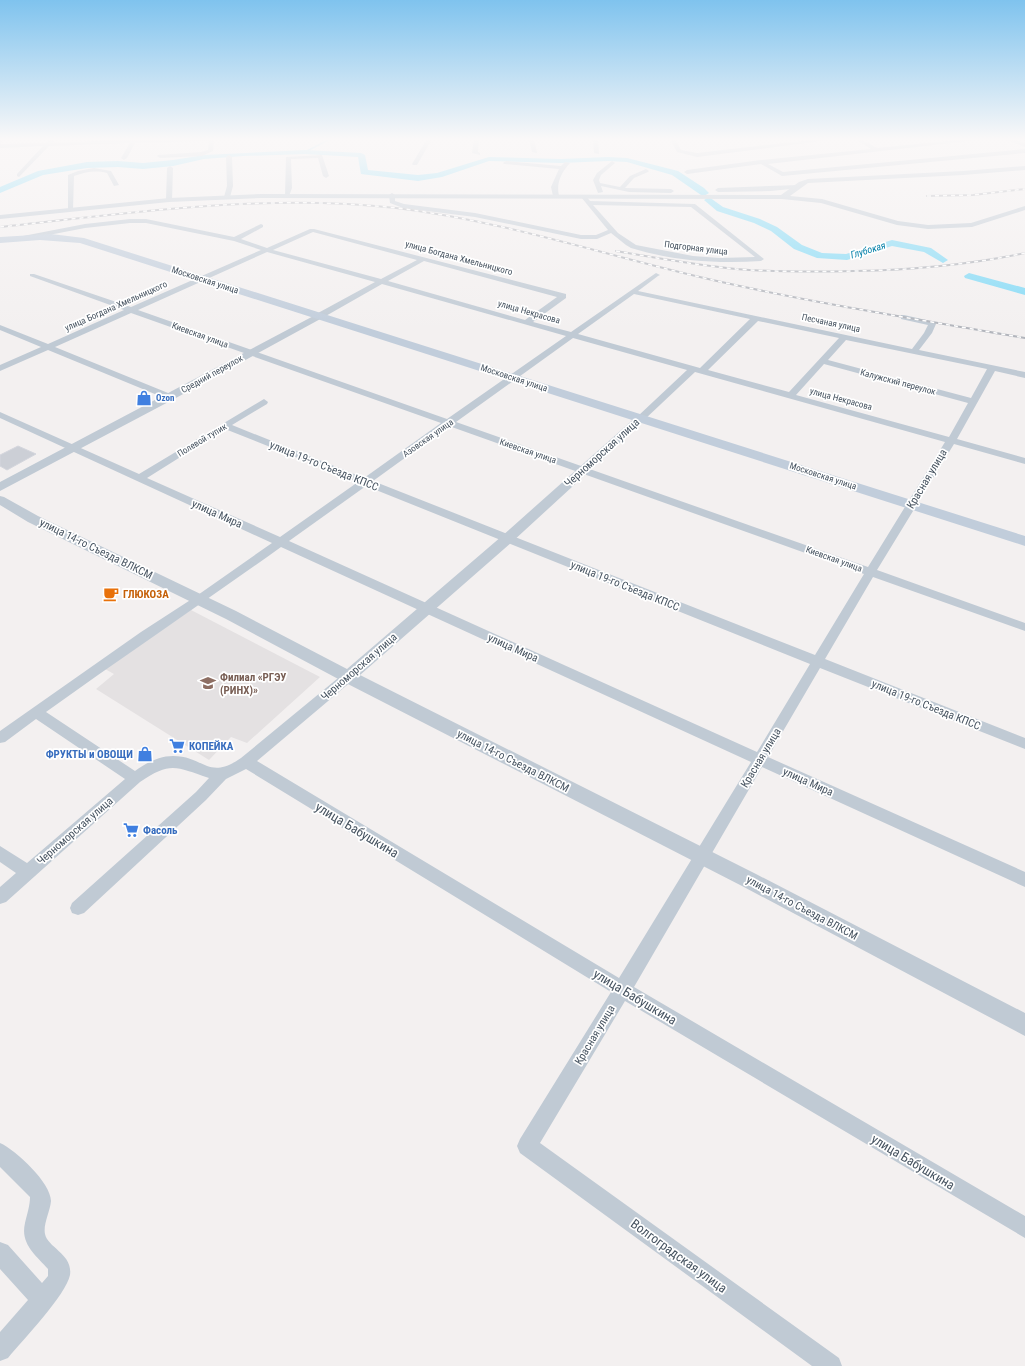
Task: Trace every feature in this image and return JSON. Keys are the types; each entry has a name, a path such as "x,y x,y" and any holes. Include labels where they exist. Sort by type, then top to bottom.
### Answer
{"main road":[{"name":"Московская улица","path":"0,240 66,237 81,240 201,279 321,315 513,378 1025,541"}],"street":[{"path":"70,203 70,210"},
{"path":"0,217 142,203"},
{"path":"394,203 403,206 475,215 581,237 597,237 612,230 589,204"},
{"path":"828,203 898,223 928,226 972,224 1025,208"},
{"name":"Подгорная улица","path":"589,204 689,204 696,206 761,259 725,261 698,259 659,253 630,244 612,230"},
{"name":"улица Некрасова","path":"23,238 85,226 130,221 146,221 235,239 268,250 1025,461"},
{"path":"235,239 261,226"},
{"name":"улица Богдана Хмельницкого","path":"0,368 312,230 563,296 527,322"},
{"name":"Средний переулок","path":"0,487 170,397 423,259"},
{"name":"Киевская улица","path":"32,275 1025,627"},
{"name":"Азовская улица","path":"0,738 145,635 199,600 656,275"},
{"name":"Песчаная улица","path":"633,292 1025,375"},
{"path":"904,317 932,324 928,333 914,351"},
{"name":"Черноморская улица","path":"0,897 135,778 153,766 172,761 188,764 208,772 221,775 233,771 246,762 348,677 507,539 641,418 756,318"},
{"path":"0,327 170,397"},
{"path":"791,396 845,336"},
{"name":"Калужский переулок","path":"822,362 974,402"},
{"name":"Красная улица","path":"527,1146 703,857 870,572 974,402 992,368"},
{"name":"Полевой тупик","path":"139,478 264,402"},
{"name":"улица Мира","path":"0,415 1025,880"},
{"name":"улица 19-го Съезда КПСС","path":"225,426 1025,744"},
{"name":"улица 14-го Съезда ВЛКСМ","path":"0,500 33,519 199,600 703,857 1025,1025"},
{"path":"36,712 135,778"},
{"name":"улица Бабушкина","path":"246,762 623,990 1025,1228"},
{"path":"78,908 201,796 221,775"},
{"path":"0,852 28,872"},
{"name":"Волгоградская улица","path":"527,1146 831,1366"},
{"path":"0,1153 38,1191 40,1196 35,1238 59,1266 60,1274 56,1283 0,1350"},
{"path":"0,1253 42,1299"}],"shaded area":[{"name":"Филиал «РГЭУ (РИНХ)»","path":"191,610 320,677 247,743 231,737 209,760 96,689 114,674 105,669"}],"building":[{"path":"18,446 36,454 7,470 0,466 0,455"}],"waterway":[{"name":"Глубокая","path":"712,203 720,209 757,221 774,229 798,247 821,256 847,257 892,243 927,250 943,260"},
{"name":"Глубокая","path":"969,276 1025,292"}],"railway":[{"path":"0,227 148,211 247,204 346,204 396,208 437,214 517,230 677,272 755,289 1025,338"},
{"path":"616,251 736,269 809,272 919,268 961,264 1025,253"}],"place":[{"name":"Ozon","path":"144,398"},
{"name":"ГЛЮКОЗА","path":"111,594"},
{"name":"Филиал «РГЭУ (РИНХ)»","path":"208,683"},
{"name":"КОПЕЙКА","path":"177,746"},
{"name":"ФРУКТЫ и ОВОЩИ","path":"145,754"},
{"name":"Фасоль","path":"131,830"}]}
